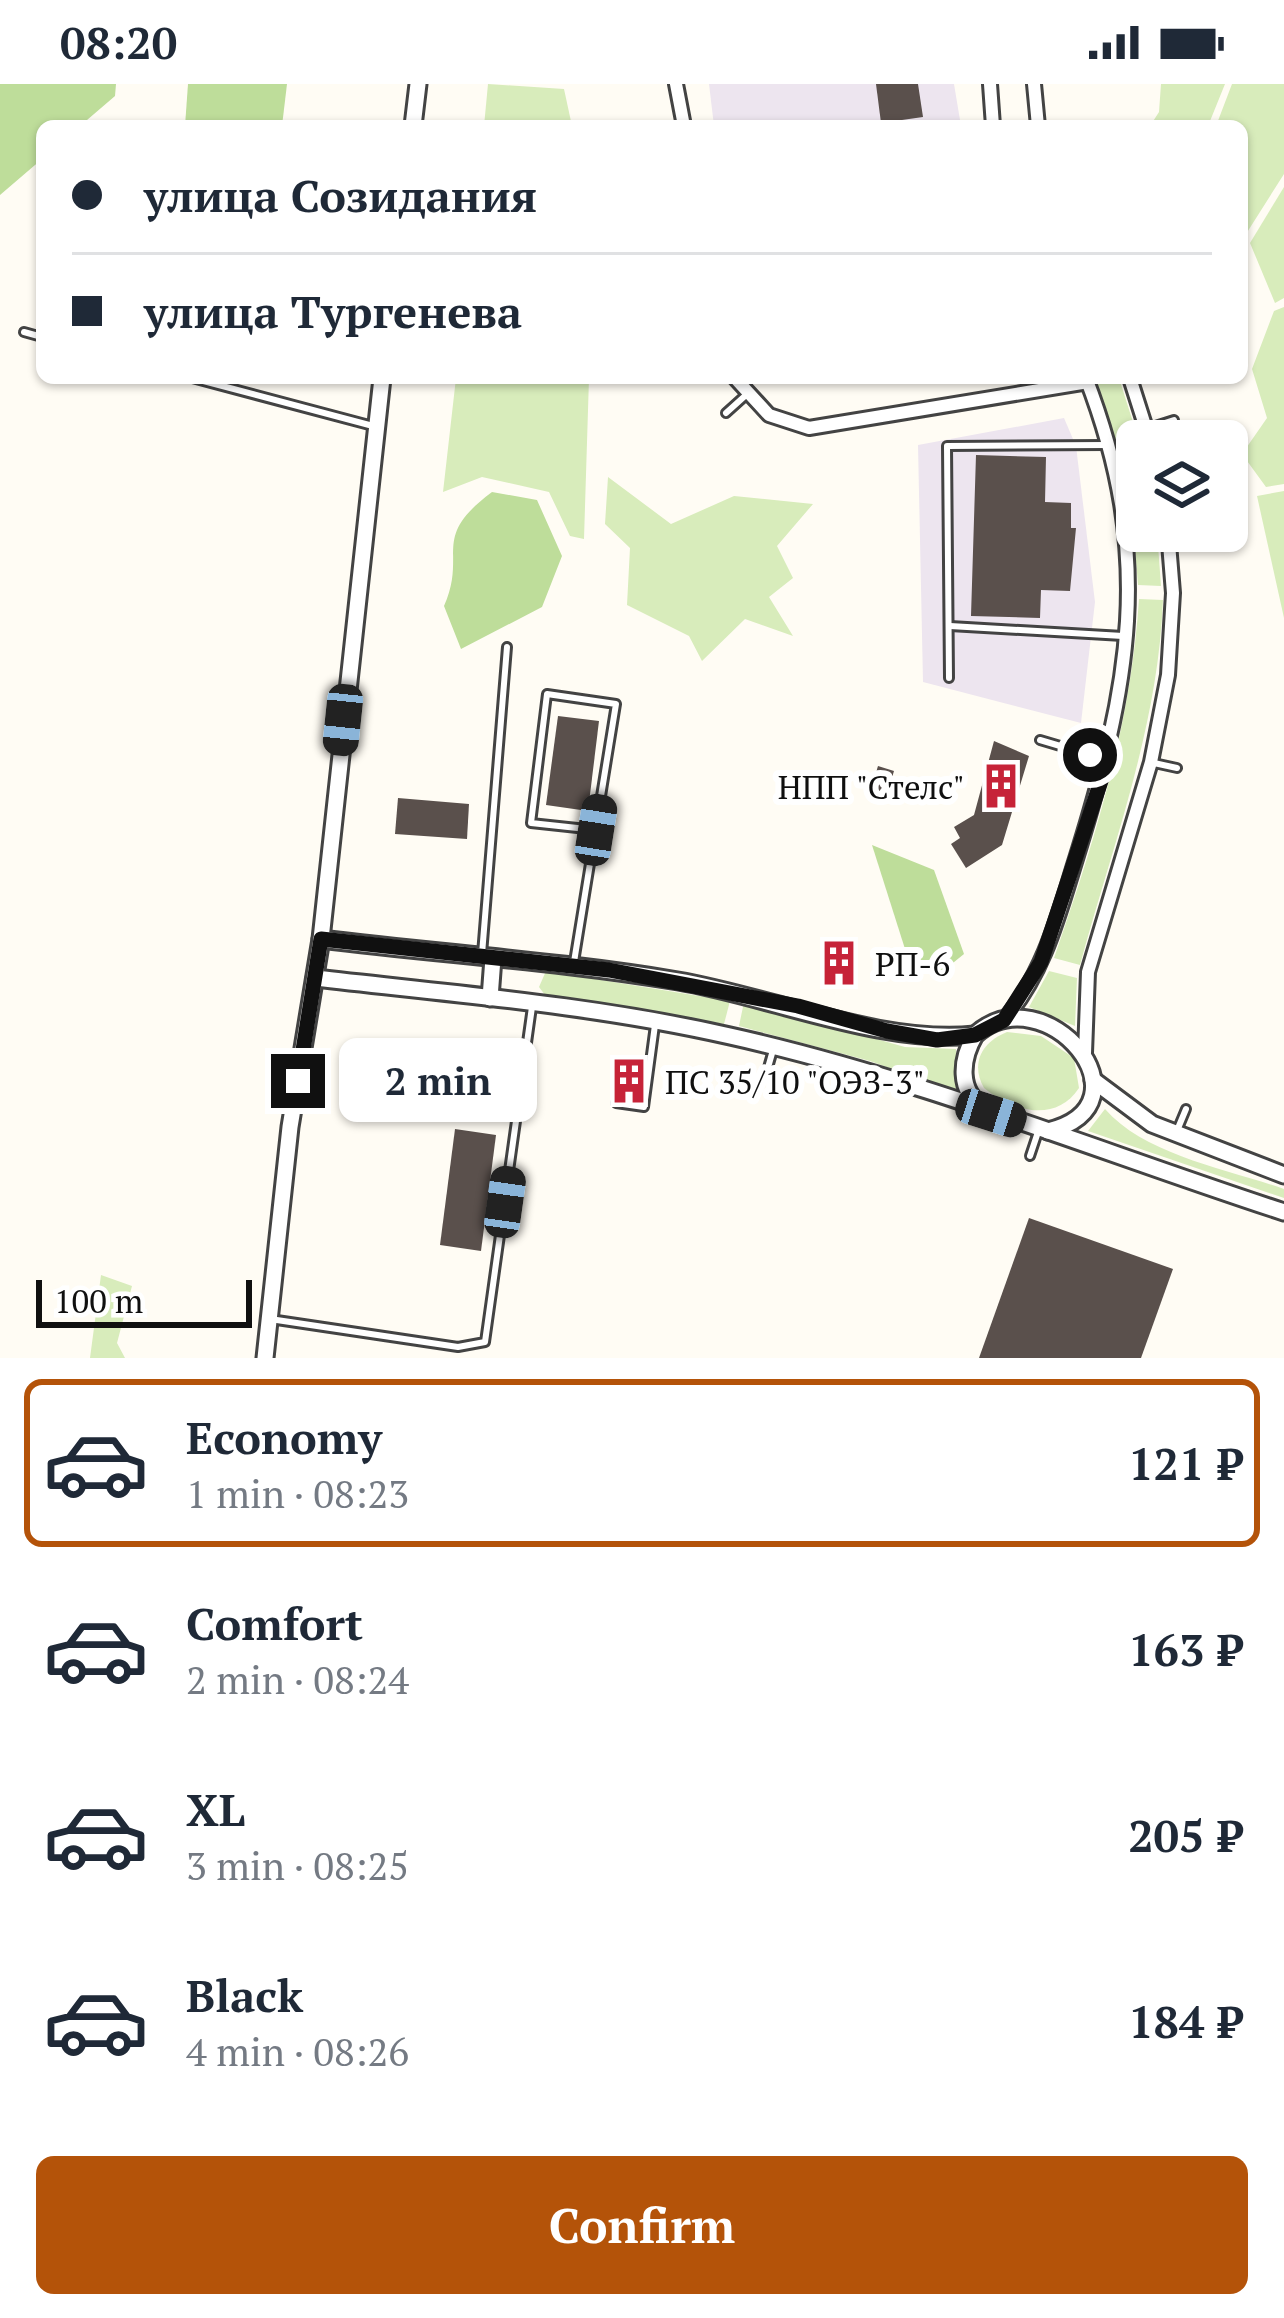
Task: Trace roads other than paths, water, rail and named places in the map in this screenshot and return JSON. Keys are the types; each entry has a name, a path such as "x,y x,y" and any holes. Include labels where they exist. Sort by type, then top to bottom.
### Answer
{"street":[{"path":"414,120 418,84"},
{"path":"676,84 683,120"},
{"path":"990,84 993,120"},
{"path":"1034,84 1037,120"},
{"path":"265,1358 290,1127 321,939 381,384"},
{"path":"739,384 769,415 809,428 1064,384"},
{"path":"321,939 574,965 719,989 937,1040 975,1035 1004,1020 1041,962 1108,760 1126,636 1124,523 1088,384"},
{"path":"1132,384 1144,420"},
{"path":"1043,1130 1071,1126 1086,1110 1093,1080 1085,1053 1088,972 1151,762 1171,638 1169,552"},
{"path":"488,958 490,998"},
{"path":"315,978 656,1021 773,1046 991,1113 1284,1212"},
{"path":"1004,1020 1047,1026 1085,1053"},
{"path":"975,1035 965,1053 965,1080 975,1102 991,1113"},
{"path":"1093,1080 1174,1136 1284,1175"}],"lane":[{"path":"24,332 36,335"},
{"path":"215,384 376,427"},
{"path":"727,412 746,395"},
{"path":"950,678 947,446 1107,445"},
{"path":"949,626 1126,636"},
{"path":"488,958 507,646"},
{"path":"574,965 596,830 616,704 548,694 531,823 596,830"},
{"path":"1040,740 1108,760"},
{"path":"1151,762 1177,768"},
{"path":"268,1318 458,1347 485,1342 533,1004"},
{"path":"616,1103 644,1107 656,1021"},
{"path":"767,1071 773,1046"},
{"path":"1174,1136 1186,1109"},
{"path":"1030,1156 1043,1130"}],"place":[{"name":"НПП \"Стелс\"","path":"1001,786"},
{"name":"РП-6","path":"839,963"},
{"name":"ПС 35/10 \"ОЭЗ-3\"","path":"629,1081"}]}
